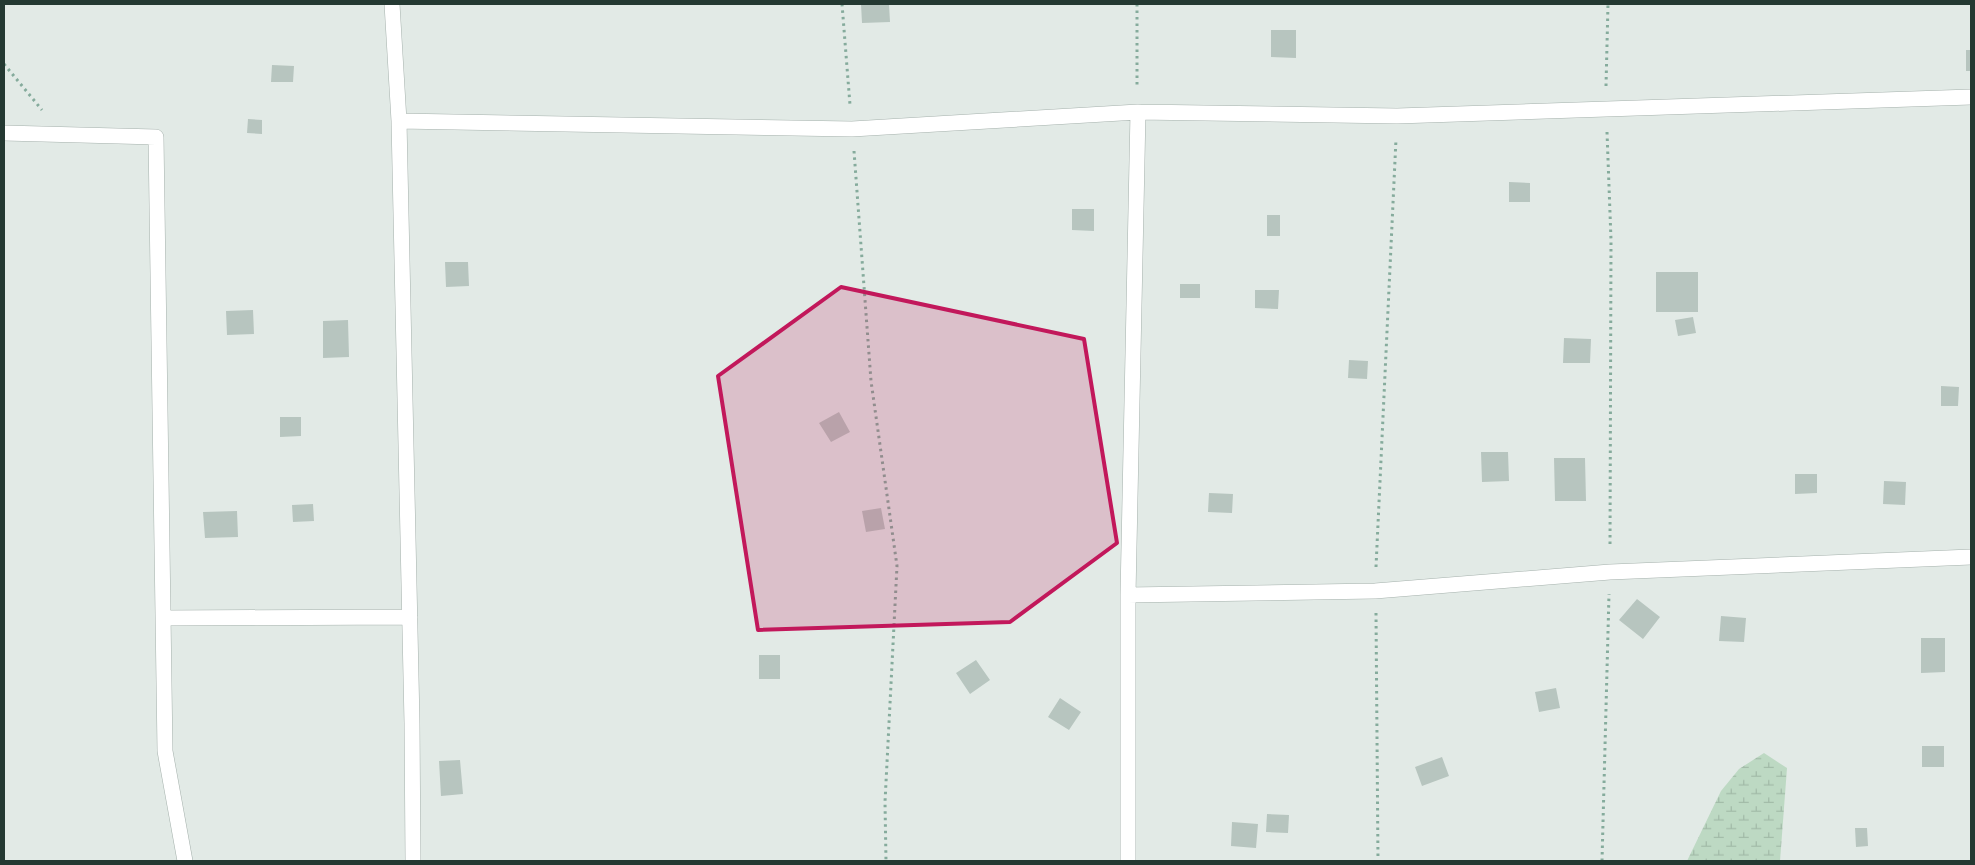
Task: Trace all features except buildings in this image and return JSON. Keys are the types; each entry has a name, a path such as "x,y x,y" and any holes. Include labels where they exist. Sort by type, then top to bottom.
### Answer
{"street":[{"path":"392,4 399,121 410,617 412,861"},
{"path":"399,121 852,129 1138,112 1397,116 1971,97"},
{"path":"1128,861 1128,595 1138,112"},
{"path":"4,133 156,137 165,752 185,861"},
{"path":"1128,595 1375,591 1610,572 1971,557"},
{"path":"163,618 410,617"}],"path":[{"path":"842,4 871,381 897,566 885,802 886,861"},
{"path":"1137,4 1138,112"},
{"path":"1602,861 1610,572 1611,240 1606,109 1608,4"},
{"path":"4,64 62,134"},
{"path":"1378,861 1375,591 1397,116"}],"highlighted area":[{"path":"841,287 1084,339 1117,543 1010,622 758,630 718,376"}],"green space":[{"path":"1764,753 1787,768 1780,861 1687,861 1721,791 1739,769"}]}
